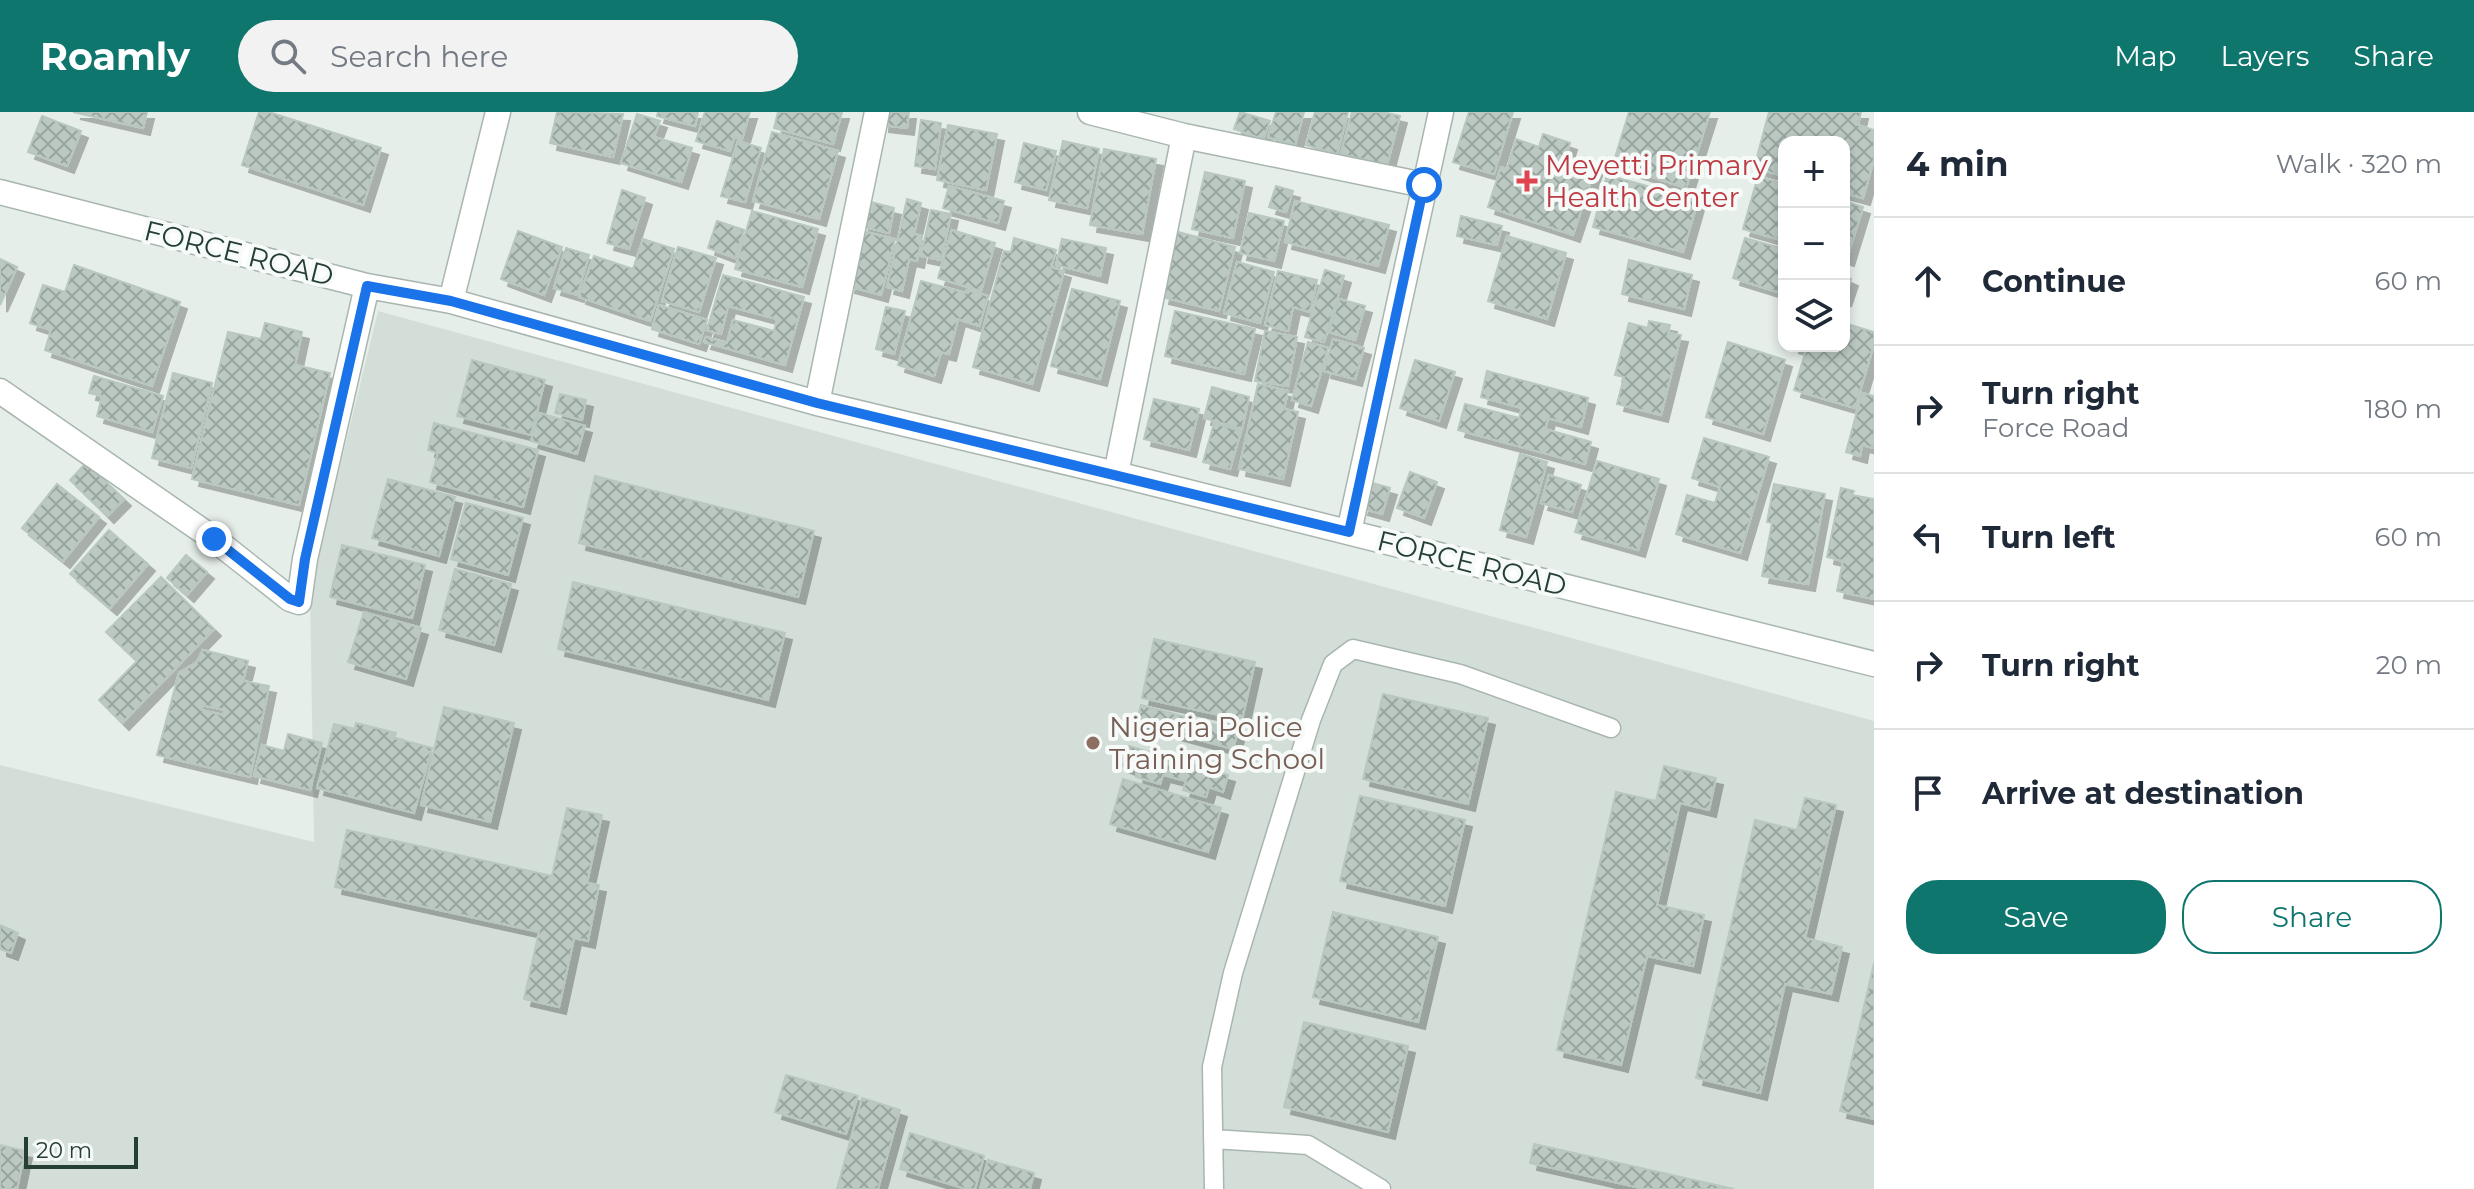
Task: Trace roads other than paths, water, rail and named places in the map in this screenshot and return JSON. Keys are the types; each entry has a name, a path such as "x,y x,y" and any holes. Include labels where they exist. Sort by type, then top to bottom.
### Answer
{"street":[{"path":"451,301 498,112"},
{"path":"817,403 877,112"},
{"path":"1090,112 1132,117 1184,136 1424,185"},
{"path":"1349,532 1441,112"},
{"path":"1116,474 1184,136"},
{"name":"FORCE ROAD","path":"0,192 367,286 451,301 817,403 1116,474 1874,664"},
{"path":"0,391 214,539 290,599 299,602 305,559 367,286"}],"lane":[{"path":"1214,1189 1212,1067 1233,973 1311,720 1333,664 1353,649 1460,674 1611,728"},
{"path":"1213,1139 1308,1145 1381,1189"}],"place":[{"name":"Meyetti Primary Health Center","path":"1527,181"},
{"name":"Nigeria Police Training School","path":"1093,743"}]}
